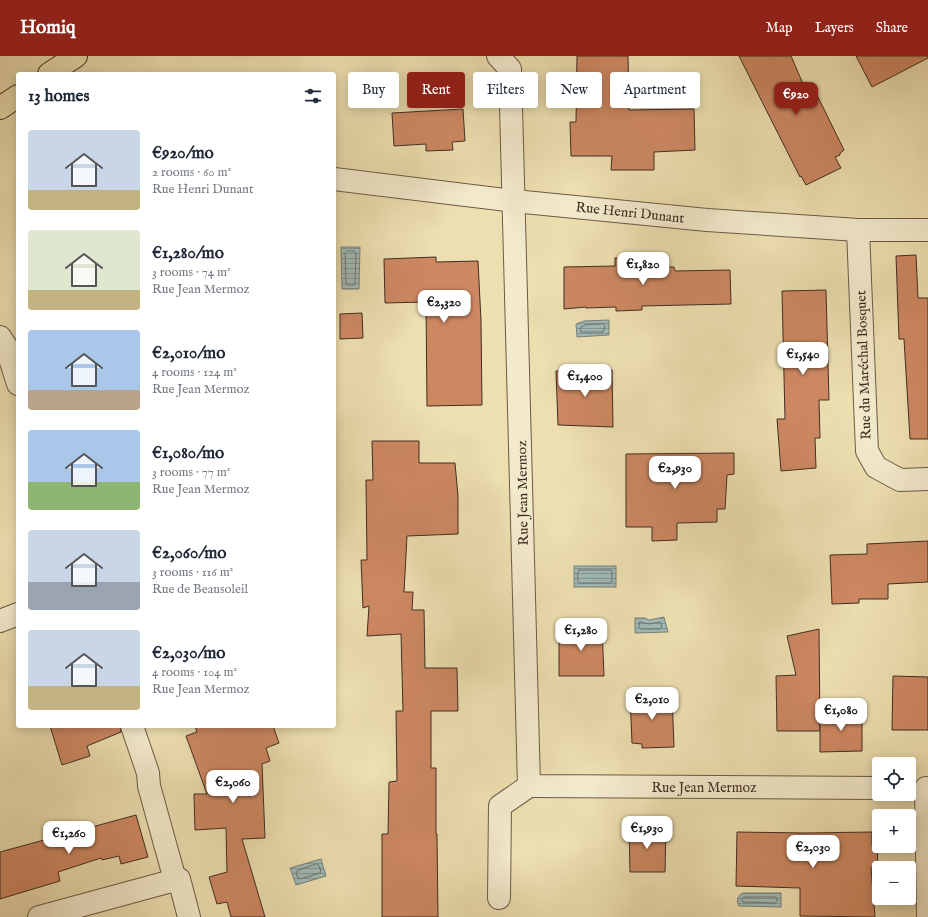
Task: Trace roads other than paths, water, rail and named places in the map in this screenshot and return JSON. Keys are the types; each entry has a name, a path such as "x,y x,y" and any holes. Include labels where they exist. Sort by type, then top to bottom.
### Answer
{"main road":[{"path":"52,72 76,56"},
{"path":"0,108 16,97"}],"street":[{"name":"Rue Jean Mermoz","path":"498,56 510,69 529,786 872,788"},
{"name":"Rue Henri Dunant","path":"336,179 514,201 707,220 858,230 928,230"},
{"name":"Rue du Maréchal Bosquet","path":"858,230 867,451 876,467 900,480 928,479"},
{"path":"0,337 6,346 16,378"},
{"path":"0,621 16,615"},
{"path":"133,728 148,773 149,786 175,880"},
{"path":"499,898 500,806 529,786"},
{"path":"921,788 928,917"},
{"path":"39,917 179,879 189,917"}],"water":[{"path":"341,247 360,247 359,289 342,289"},
{"path":"609,320 609,335 577,337 576,324 584,321"},
{"path":"574,566 616,566 616,587 574,587"},
{"path":"664,617 668,632 635,633 635,618 645,618 649,620"},
{"path":"321,859 326,876 296,885 290,868"},
{"path":"743,893 781,893 781,907 739,906 738,899"}]}
